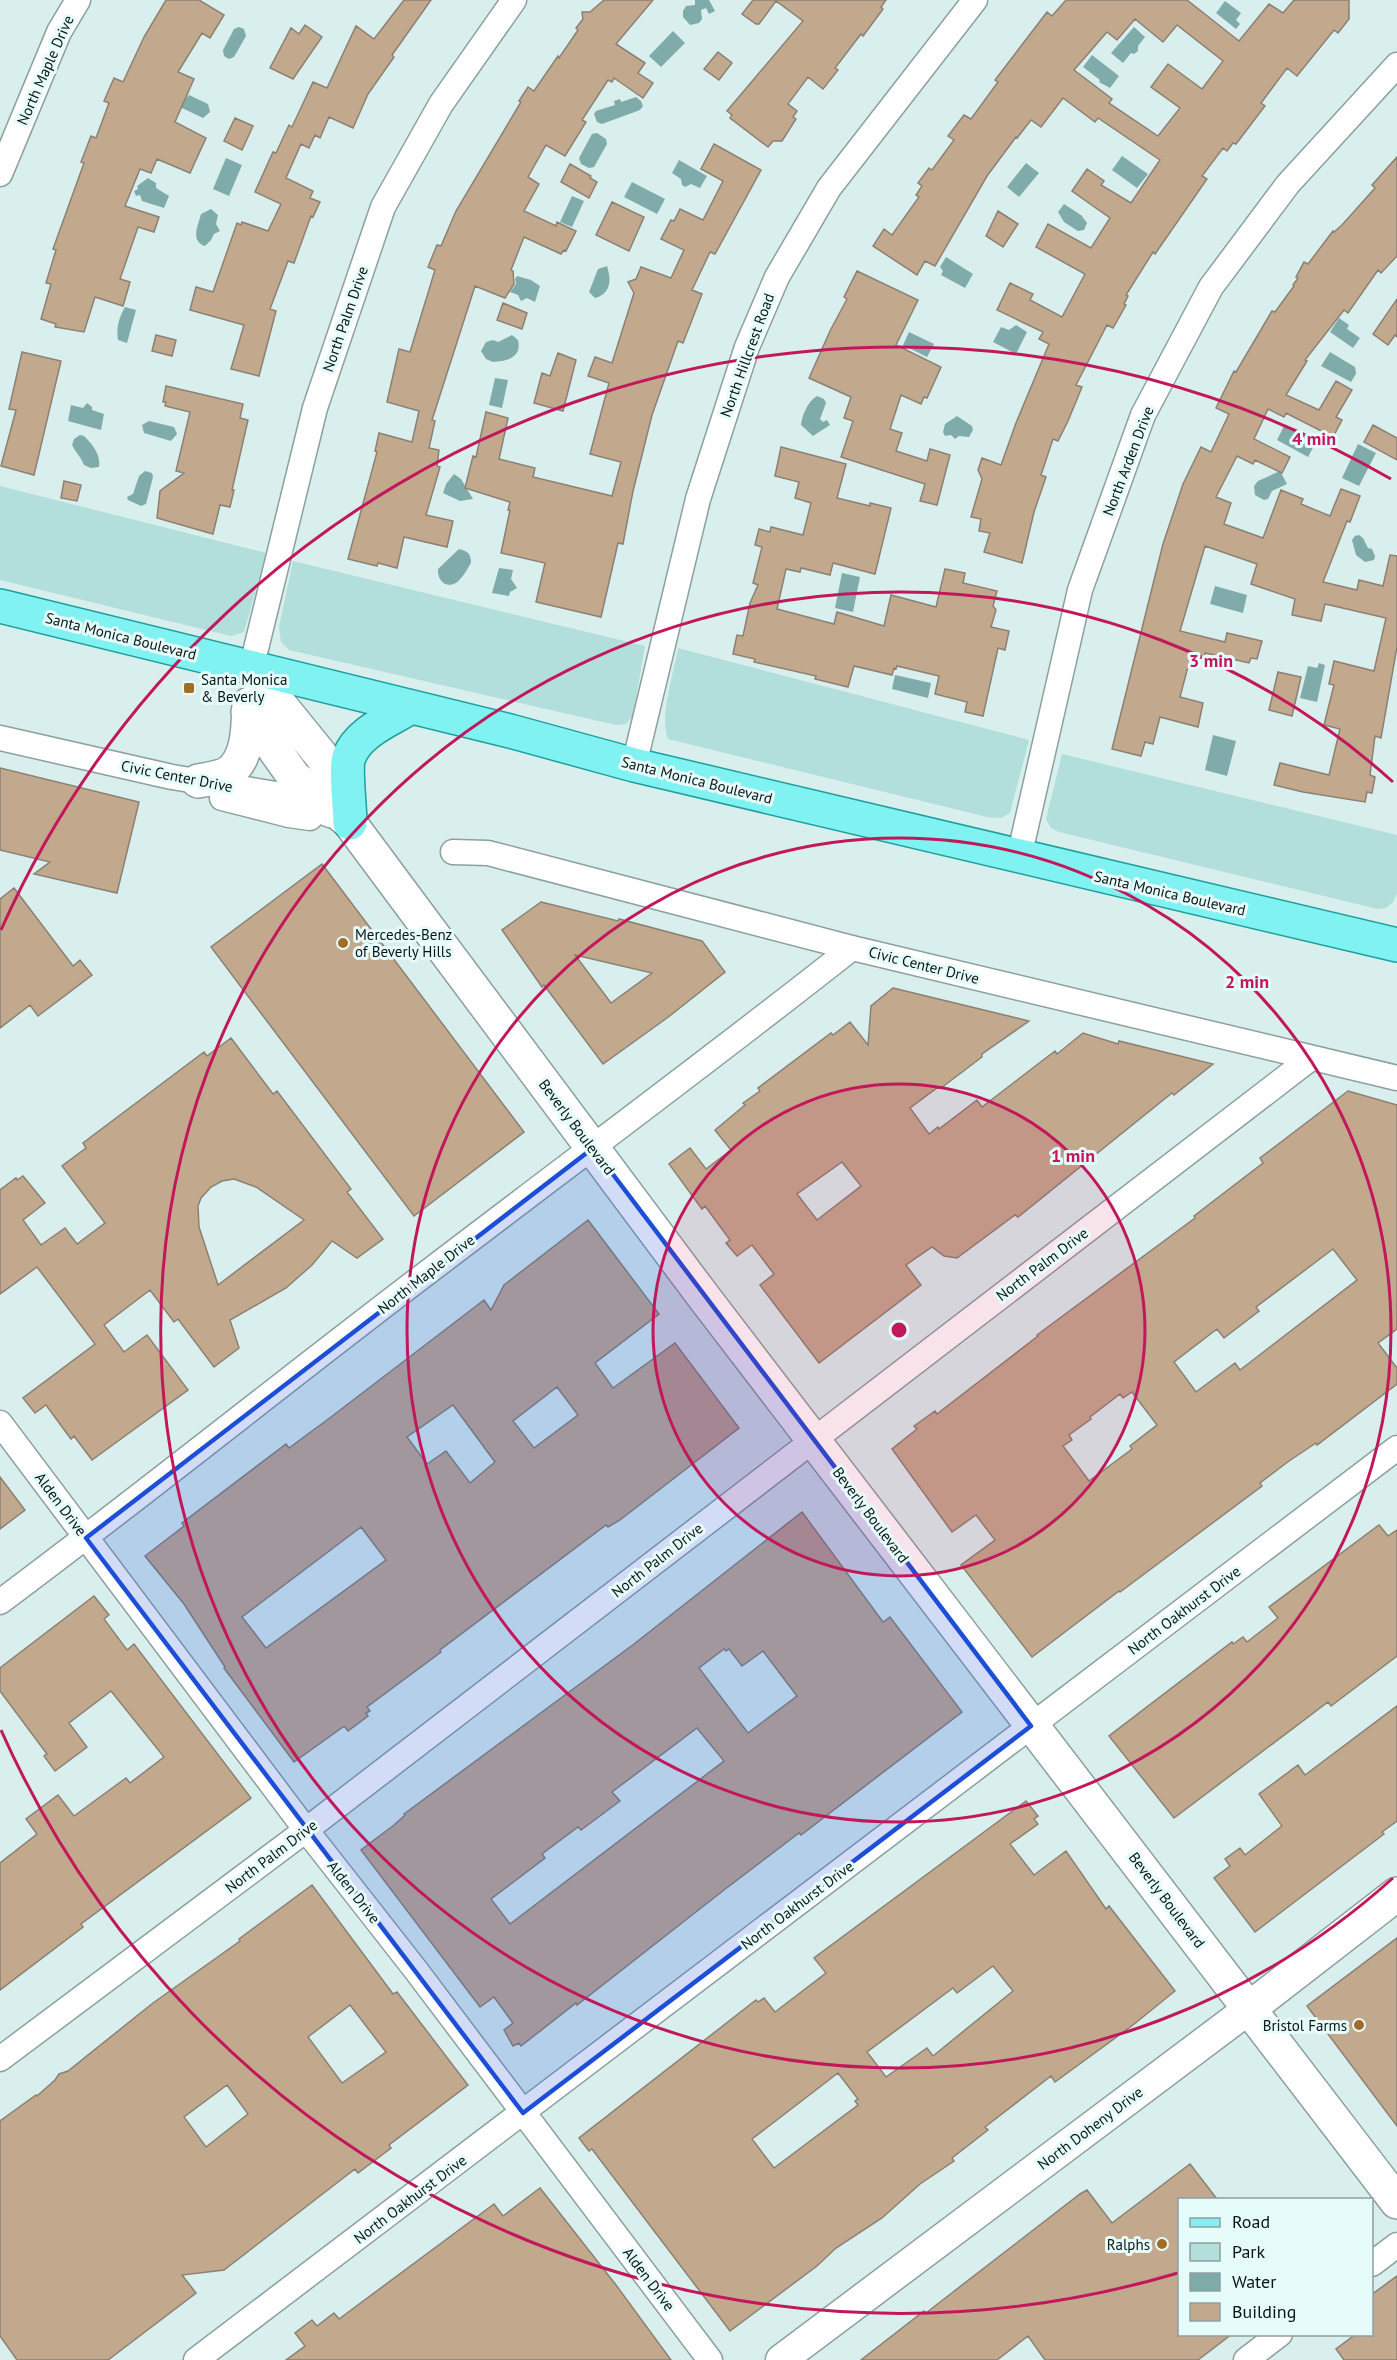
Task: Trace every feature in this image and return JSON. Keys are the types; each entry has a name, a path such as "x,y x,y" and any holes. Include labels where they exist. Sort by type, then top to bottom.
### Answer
{"main road":[{"name":"Santa Monica Boulevard","path":"0,606 411,707 634,765 1397,945"},
{"path":"198,781 218,777 234,769 248,738 251,669"},
{"name":"Beverly Boulevard","path":"251,669 324,759 351,823 593,1148 1031,1726 1397,2202"},
{"path":"351,823 348,758 357,743 367,734 411,707"},
{"name":"Beverly Boulevard","path":"248,712 294,777 351,823"},
{"name":"North Doheny Drive","path":"1250,2008 1397,1894"}],"street":[{"name":"North Maple Drive","path":"0,174 59,32 78,0"},
{"name":"North Palm Drive","path":"251,669 315,408 383,207 441,104 514,0"},
{"name":"North Hillcrest Road","path":"634,765 698,499 747,347 777,277 829,188 975,0"},
{"name":"North Arden Drive","path":"1019,857 1080,590 1143,415 1211,287 1288,184 1397,65"},
{"name":"Civic Center Drive","path":"0,738 198,781"},
{"path":"198,781 213,795 239,804 289,816 351,823"},
{"name":"Civic Center Drive","path":"453,852 488,853 852,948 1397,1078"},
{"name":"North Maple Drive","path":"0,1602 852,948"},
{"name":"North Palm Drive","path":"0,2059 306,1830 1311,1059"},
{"name":"Alden Drive","path":"0,1423 306,1830 710,2360"},
{"name":"North Oakhurst Drive","path":"196,2360 1397,1448"},
{"name":"North Doheny Drive","path":"781,2360 1250,2008"},
{"path":"1373,2263 1397,2245"},
{"path":"1246,2360 1277,2336"}],"highlighted area":[{"path":"593,1148 1031,1726 523,2113 86,1538"}],"green space":[{"path":"0,486 266,553 244,632 231,636 0,580"},
{"path":"293,561 645,646 633,716 626,724 616,725 289,650 281,642 279,627"},
{"path":"678,648 1029,740 1010,813 1001,818 987,817 668,739 666,707"},
{"path":"1062,754 1397,835 1397,893 1393,902 1386,908 1378,909 1059,832 1051,828 1046,819"}],"water":[{"path":"695,0 709,0 715,11 709,14 706,8 701,10 702,19 699,23 690,25 683,17 683,11 686,6 695,5"},
{"path":"1225,1 1241,13 1236,20 1240,24 1236,29 1216,13"},
{"path":"239,27 244,29 246,36 234,57 229,59 224,56 223,50 234,29"},
{"path":"1134,27 1145,37 1138,46 1138,51 1131,53 1123,63 1111,53"},
{"path":"673,31 685,43 661,67 649,56"},
{"path":"1092,55 1119,76 1110,88 1099,82 1100,80 1083,67"},
{"path":"189,95 208,104 210,112 203,118 182,108 180,104"},
{"path":"636,97 643,106 640,110 602,124 597,122 594,114 596,111 615,105 614,101 620,99 621,102"},
{"path":"597,133 606,139 607,144 594,167 589,168 581,164 579,158 592,134"},
{"path":"1122,156 1148,174 1137,188 1112,170"},
{"path":"226,158 242,165 229,196 213,189"},
{"path":"679,160 707,176 700,188 691,184 685,187 681,179 672,173"},
{"path":"1026,163 1039,173 1019,197 1007,187"},
{"path":"148,178 156,183 156,188 169,196 164,208 142,201 140,195 136,196 134,191 138,189 137,186"},
{"path":"632,182 665,199 657,214 624,197"},
{"path":"572,196 584,201 572,227 560,222"},
{"path":"1064,204 1081,215 1087,223 1084,230 1078,231 1064,222 1058,212"},
{"path":"211,209 218,215 216,224 220,231 214,234 205,246 200,244 196,233 201,214"},
{"path":"946,257 973,274 965,288 941,275 943,271 940,267"},
{"path":"607,266 609,285 605,293 595,298 589,292 598,269"},
{"path":"517,276 531,280 540,286 535,302 527,298 521,301 518,295 510,292 516,284"},
{"path":"125,307 136,310 127,343 118,340 117,335"},
{"path":"1339,318 1349,325 1347,329 1360,338 1353,348 1330,332"},
{"path":"1016,325 1027,332 1016,354 993,342 1001,327 1009,330"},
{"path":"909,332 934,344 927,357 903,345"},
{"path":"512,335 518,340 519,346 513,357 493,362 486,359 481,351 486,342 493,340 498,342"},
{"path":"1330,352 1355,367 1356,374 1351,382 1321,366"},
{"path":"495,378 508,380 502,408 489,405"},
{"path":"817,396 824,399 826,403 820,419 823,422 827,420 830,425 813,436 801,425 806,409"},
{"path":"87,403 92,410 104,414 101,430 68,421 71,405 83,408"},
{"path":"957,416 972,426 973,430 969,437 959,436 955,439 951,435 945,436 943,432 945,424"},
{"path":"149,421 174,427 177,434 171,441 144,433 142,425"},
{"path":"1284,426 1316,442 1308,457 1277,440"},
{"path":"80,435 90,442 95,450 99,458 99,467 91,468 84,465 72,445 74,439"},
{"path":"1358,444 1376,453 1359,486 1342,478"},
{"path":"145,471 152,473 153,477 146,504 141,506 128,500 127,497 133,494 139,476"},
{"path":"1280,471 1287,484 1272,491 1268,499 1264,500 1255,495 1254,486 1258,481"},
{"path":"454,474 461,479 473,499 460,501 443,493 446,484"},
{"path":"1359,535 1368,548 1372,549 1374,560 1365,562 1356,555 1352,540"},
{"path":"459,549 468,553 471,563 456,583 445,584 440,579 438,569"},
{"path":"499,568 513,570 511,579 517,588 510,592 509,596 492,593"},
{"path":"842,573 860,577 853,612 835,608"},
{"path":"1215,586 1247,595 1243,613 1210,604"},
{"path":"1319,663 1325,665 1317,702 1300,698 1308,666 1317,668"},
{"path":"895,675 931,683 928,698 892,689"},
{"path":"1213,735 1236,741 1227,776 1205,770"}],"building":[{"path":"166,0 199,0 224,15 210,38 202,33 178,72 194,79 175,122 206,138 190,173 157,159 151,173 140,169 125,206 159,217 154,232 138,227 120,279 130,282 123,306 95,297 84,332 55,327 56,324 41,319 51,284 46,283 56,250 53,249 84,163 81,162 91,136 96,138 109,103 104,101 114,78 123,82 144,37"},
{"path":"404,0 431,0 368,94 353,128 329,117 320,138 315,135 309,148 301,144 286,178 313,191 310,198 320,202 313,217 311,216 294,263 288,261 270,309 276,311 259,376 231,369 244,325 190,310 196,287 213,292 237,223 241,225 242,222 268,231 281,204 255,192 273,152 276,153 289,125 292,127 313,82 327,88 356,26 374,39"},
{"path":"604,0 653,0 616,44 645,63 638,73 653,83 643,98 614,78 612,82 608,80 582,120 586,122 565,156 546,145 528,177 539,184 524,211 556,226 557,222 576,231 566,251 564,250 561,254 524,237 511,270 514,284 505,298 475,286 432,420 435,421 429,448 439,450 437,466 440,467 426,515 453,521 447,547 404,537 397,568 348,559 377,452 375,451 379,433 412,442 419,411 387,402 399,349 410,352 435,270 428,267 437,245 441,246 456,211 528,87 534,91 558,56 559,58 578,30 576,28 583,19 582,12 590,12"},
{"path":"753,0 886,0 881,7 883,9 835,68 838,70 823,89 808,77 788,104 797,111 793,117 796,119 782,141 773,141 768,147 730,118 732,115 727,111 803,21 776,1 759,24 756,24 742,14"},
{"path":"1066,0 1187,0 1239,41 1269,4 1283,13 1294,0 1349,0 1349,19 1338,33 1334,30 1297,76 1287,68 1261,103 1265,106 1236,144 1233,143 1227,151 1223,148 1202,176 1207,179 1155,254 1153,252 1126,295 1128,296 1124,304 1126,305 1113,328 1107,325 1076,385 1082,387 1068,421 1058,441 1053,439 1041,475 1046,477 1034,512 1022,563 984,552 990,533 979,531 981,519 971,517 982,479 978,470 982,458 1001,465 1049,344 1039,339 1043,332 997,310 1010,283 1033,294 1030,300 1062,317 1085,274 1036,247 1048,224 1091,248 1110,218 1072,191 1087,169 1104,181 1101,185 1131,203 1160,160 1098,118 1095,122 1063,98 1041,127 1031,120 1016,137 987,176 935,266 925,261 917,275 873,246 884,229 892,235 919,197 916,195 922,186 918,183 929,168 932,170 954,140 948,136 964,115 971,119 998,82 995,80 1047,12 1052,16","holes":["1135,19 1163,42 1177,25 1223,61 1202,89 1168,64 1151,87 1180,108 1158,136 1109,103 1112,99 1074,70 1107,32 1117,40"]},
{"path":"305,25 322,37 293,79 270,68 291,28 299,34"},
{"path":"718,52 732,63 719,80 704,69"},
{"path":"235,118 253,126 242,150 224,141"},
{"path":"714,144 761,170 715,254 710,252 692,290 702,294 683,343 678,341 652,415 633,491 623,544 618,543 601,617 536,602 545,563 501,553 510,502 465,488 473,456 476,457 486,412 508,418 499,459 535,468 533,477 612,496 621,462 590,454 609,383 588,376 595,357 612,363 634,293 628,282 636,279 641,267 671,278 684,250 661,239 671,220 674,221 680,209 703,220 723,181 701,169"},
{"path":"1397,157 1397,256 1381,273 1378,270 1348,313 1344,310 1305,360 1307,361 1286,395 1319,410 1336,381 1352,390 1336,417 1342,420 1333,437 1286,413 1284,417 1268,409 1254,439 1290,457 1282,473 1255,460 1253,464 1237,456 1216,497 1231,503 1224,524 1263,538 1281,490 1303,499 1301,504 1330,516 1341,489 1360,496 1350,522 1347,521 1323,582 1357,590 1359,580 1383,586 1390,555 1397,556 1397,647 1381,738 1375,736 1370,775 1375,777 1372,793 1367,792 1365,802 1274,785 1280,763 1329,775 1340,729 1324,725 1334,685 1329,684 1334,661 1374,671 1386,618 1325,604 1321,621 1292,615 1295,599 1251,584 1257,564 1205,546 1180,631 1225,642 1227,633 1262,641 1257,659 1251,658 1249,663 1205,653 1204,659 1191,655 1180,697 1203,703 1198,727 1160,717 1153,744 1145,742 1141,756 1112,749 1163,544 1183,484 1201,447 1211,452 1229,414 1216,408 1234,371 1236,372 1272,311 1275,312 1294,286 1304,262 1308,264 1333,231 1342,225 1375,188 1372,185"},
{"path":"570,164 597,182 589,198 561,182"},
{"path":"612,202 644,217 629,251 596,235"},
{"path":"998,211 1018,224 1003,247 986,236"},
{"path":"857,271 918,300 896,345 941,367 927,398 924,397 921,404 901,395 890,429 902,433 896,451 927,461 930,449 950,455 937,505 920,501 925,484 841,457 853,421 844,418 851,397 809,378 847,299 844,297"},
{"path":"1397,299 1397,337 1395,335 1388,345 1373,334"},
{"path":"503,303 527,313 522,329 497,320"},
{"path":"156,335 176,340 172,356 152,351"},
{"path":"22,352 61,361 34,475 1,466 16,410 9,409"},
{"path":"558,353 576,360 563,411 534,403 542,373 550,376"},
{"path":"166,386 243,404 240,418 248,420 232,490 234,490 230,507 220,505 213,534 157,518 160,491 184,473 176,471 190,412 165,406 166,402 163,402"},
{"path":"1373,425 1397,438 1397,460 1364,442"},
{"path":"781,447 846,464 837,498 870,506 870,503 891,508 875,574 833,563 830,575 801,568 800,572 786,569 777,609 834,624 837,612 884,626 891,595 936,607 945,569 965,573 963,583 997,591 993,606 996,610 991,627 1009,631 1005,650 998,648 983,716 965,712 967,702 935,694 939,676 897,666 892,675 854,666 848,687 815,679 816,676 754,662 755,659 733,654 737,635 743,636 750,603 758,585 753,583 762,547 755,545 759,529 770,532 771,527 803,535 811,503 795,498 799,482 775,476"},
{"path":"64,481 81,485 77,501 61,498"},
{"path":"1278,672 1301,677 1292,716 1269,710"},
{"path":"0,768 139,802 117,893 34,874 50,862 0,850"},
{"path":"322,864 524,1132 414,1216 211,947"},
{"path":"14,888 73,966 80,960 92,975 38,1016 30,1005 0,1028 0,899"},
{"path":"541,902 618,921 619,919 702,941 725,972 667,1018 603,1064 544,985 542,987 502,930","holes":["575,955 652,973 611,1003"]},
{"path":"893,988 1029,1021 982,1054 982,1057 941,1088 937,1088 910,1108 929,1134 977,1100 982,1107 1055,1051 1057,1054 1083,1033 1118,1044 1119,1041 1213,1064 1174,1095 1172,1093 1018,1217 1015,1215 957,1258 944,1256 932,1247 906,1265 921,1285 819,1363 760,1285 774,1274 752,1245 737,1256 726,1243 730,1240 705,1206 702,1209 669,1164 690,1148 706,1169 731,1150 715,1130 745,1105 743,1103 760,1091 758,1088 831,1033 833,1035 850,1022 868,1045 871,1006","holes":["842,1162 861,1186 817,1220 797,1194"]},
{"path":"231,1038 273,1094 277,1091 351,1189 347,1192 383,1239 357,1258 332,1241 312,1265 286,1288 230,1320 239,1348 214,1367 178,1319 174,1322 150,1290 104,1325 124,1352 147,1335 188,1390 92,1460 74,1436 71,1439 46,1405 35,1413 23,1398 95,1344 37,1267 0,1294 0,1190 16,1178 17,1180 23,1176 45,1203 23,1220 41,1245 65,1228 77,1244 105,1223 62,1166 86,1148 83,1143 204,1052 207,1056","holes":["234,1179 256,1187 304,1220 218,1285 199,1227 198,1206 201,1198 211,1187 222,1181"]},
{"path":"1348,1091 1397,1105 1397,1329 1378,1343 1397,1368 1397,1384 1317,1445 1316,1443 1289,1461 1260,1483 1262,1486 1032,1657 961,1565 995,1540 976,1515 952,1532 892,1449 917,1429 914,1426 935,1411 937,1414 1037,1335 1195,1218 1194,1216 1263,1163 1260,1158","holes":["1333,1249 1357,1280 1240,1370 1235,1363 1196,1392 1174,1362 1217,1329 1224,1338 1259,1311 1256,1307","1132,1392 1157,1425 1130,1446 1132,1449 1089,1481 1063,1446 1072,1440 1069,1435 1091,1419 1090,1417 1120,1394 1123,1398"]},
{"path":"588,1220 659,1314 595,1363 613,1388 675,1343 739,1428 620,1520 608,1527 606,1525 440,1650 441,1652 367,1707 370,1711 366,1713 368,1716 348,1731 343,1727 294,1762 224,1668 184,1604 145,1556 184,1526 182,1523 286,1444 289,1448 484,1300 491,1310 504,1285","holes":["557,1387 578,1415 534,1448 513,1421","453,1405 495,1462 470,1483 446,1451 427,1464 407,1437","361,1527 386,1560 266,1648 242,1617"]},
{"path":"0,1477 25,1510 0,1529"},
{"path":"802,1512 883,1622 890,1617 962,1712 801,1835 799,1833 724,1890 577,2005 576,2003 521,2046 519,2043 513,2046 504,2030 513,2023 494,1997 480,2007 361,1850 394,1825 404,1814 634,1644","holes":["724,1649 726,1651 729,1649 742,1666 763,1651 797,1696 748,1733 699,1668","697,1728 724,1761 510,1924 491,1899 545,1858 542,1854 578,1827 581,1830 620,1801 612,1792"]},
{"path":"1379,1525 1388,1536 1397,1530 1397,1656 1331,1706 1328,1702 1174,1818 1109,1736 1232,1642 1233,1644 1243,1637 1247,1642 1278,1618 1269,1607"},
{"path":"94,1596 109,1615 104,1619 127,1650 134,1644 251,1798 81,1924 83,1927 0,1990 0,1863 37,1834 26,1819 58,1795 74,1816 126,1778 130,1783 164,1757 111,1691 69,1723 87,1747 55,1771 44,1756 47,1754 0,1691 0,1668"},
{"path":"1397,1706 1397,1821 1382,1832 1384,1834 1255,1932 1214,1878 1230,1866 1225,1859 1240,1848 1245,1855 1282,1826 1259,1794 1298,1765 1305,1775"},
{"path":"1026,1801 1038,1816 1034,1819 1038,1824 1010,1844 1034,1875 1066,1851 1106,1909 1109,1906 1175,1991 1055,2082 1051,2076 985,2127 988,2130 952,2158 954,2161 920,2184 882,2218 836,2248 817,2266 730,2331 592,2149 589,2151 579,2138 756,2000 758,2002 764,1998 775,2012 826,1973 814,1958","holes":["993,1966 1013,1991 933,2056 927,2048 886,2077 867,2052 953,1988 957,1993","838,2073 858,2099 855,2101 858,2105 774,2168 752,2139"]},
{"path":"312,1885 393,1994 397,1992 468,2085 389,2145 391,2148 358,2173 355,2169 224,2270 182,2275 196,2293 108,2360 17,2360 0,2336 0,2121 37,2096 59,2074 68,2071 153,2003 240,1941 239,1939","holes":["350,2005 386,2052 342,2083 308,2037","227,2085 248,2114 206,2147 184,2117"]},
{"name":"Bristol Farms","path":"1397,1938 1397,2126 1307,2006"},
{"path":"1190,2164 1216,2198 1178,2198 1178,2336 1229,2336 1198,2360 1045,2360 1028,2336 997,2360 861,2360 1087,2190 1112,2223"},
{"path":"540,2188 671,2360 286,2360 305,2346 295,2333 312,2320 317,2326 334,2313 339,2319 494,2204 503,2216"},
{"path":"1397,2276 1397,2360 1344,2360 1336,2349 1353,2336 1373,2336 1373,2294"}],"place":[{"name":"Santa Monica & Beverly","path":"189,688"},
{"name":"Mercedes-Benz of Beverly Hills","path":"343,943"},
{"name":"Bristol Farms","path":"1359,2025"},
{"name":"Ralphs","path":"1162,2244"}]}
